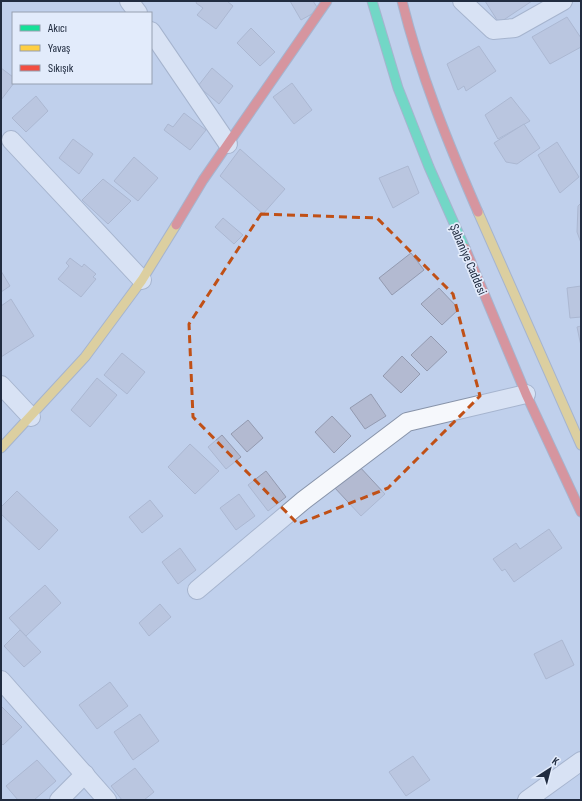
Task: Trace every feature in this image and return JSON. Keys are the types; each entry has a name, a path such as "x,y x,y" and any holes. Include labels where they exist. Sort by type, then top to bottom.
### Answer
{"main road":[{"path":"1,448 31,417 84,357 142,280 203,180 326,1"},
{"name":"Şabaniye Caddesi","path":"372,1 398,88 429,167 526,394 581,512"},
{"path":"402,1 408,32 452,154 549,378 581,445"}],"street":[{"path":"129,1 137,12"},
{"path":"462,1 493,30 515,28 563,1"},
{"path":"152,32 228,144"},
{"path":"11,140 142,280"},
{"path":"1,385 31,417"},
{"path":"197,590 304,500 407,422 526,394"},
{"path":"2,682 86,774 107,800"},
{"path":"527,800 581,761"},
{"path":"59,800 86,774"}],"highlighted area":[{"path":"261,214 377,218 453,294 480,396 388,488 298,524 193,417 189,324"}],"building":[{"path":"197,1 227,1 233,6 216,29 197,15 203,8 196,3"},
{"path":"290,1 313,1 319,10 301,20"},
{"path":"485,1 532,1 499,23"},
{"path":"567,17 581,38 581,47 550,64 532,37"},
{"path":"251,28 275,52 260,66 237,43"},
{"path":"479,46 496,71 466,91 464,86 458,90 447,64"},
{"path":"1,68 12,76 12,84 13,84 1,100"},
{"path":"212,68 233,86 219,104 198,86"},
{"path":"292,83 312,110 294,124 273,97"},
{"path":"36,96 48,111 26,132 12,118"},
{"path":"511,97 530,121 498,139 485,115"},
{"path":"184,113 206,130 190,150 164,130 168,124 173,127"},
{"path":"524,124 540,148 517,164 506,162 494,143"},
{"path":"73,139 93,154 79,174 59,158"},
{"path":"557,142 579,177 560,193 538,155"},
{"path":"240,149 285,189 263,214 220,176"},
{"path":"134,157 158,178 138,201 114,181"},
{"path":"408,166 419,193 393,208 379,178"},
{"path":"103,179 131,201 108,224 82,200"},
{"path":"581,203 581,243 577,232 578,206"},
{"path":"223,218 243,235 234,244 215,227"},
{"path":"411,253 424,270 392,295 379,278"},
{"path":"70,258 82,267 84,264 96,274 93,277 96,279 81,297 58,279 69,266 66,263"},
{"path":"1,271 10,286 1,292"},
{"path":"581,286 581,317 570,318 567,288"},
{"path":"439,288 459,309 442,325 421,304"},
{"path":"11,299 34,336 1,357 1,306"},
{"path":"581,326 581,346 577,327"},
{"path":"431,336 447,352 427,371 411,355"},
{"path":"122,353 145,372 127,394 104,375"},
{"path":"402,356 420,374 401,393 383,376"},
{"path":"97,378 117,395 90,427 71,410"},
{"path":"371,394 386,416 365,429 350,408"},
{"path":"332,416 351,436 334,453 315,432"},
{"path":"248,420 263,438 247,452 231,434"},
{"path":"222,435 241,457 226,469 208,447"},
{"path":"190,444 219,471 195,494 168,467"},
{"path":"358,465 385,494 361,516 334,487"},
{"path":"266,471 286,497 268,511 248,485"},
{"path":"17,491 58,530 39,550 1,514 1,507"},
{"path":"239,494 255,516 236,530 220,508"},
{"path":"150,500 163,516 142,533 129,517"},
{"path":"549,529 562,548 514,582 505,569 502,571 493,559 516,543 520,549"},
{"path":"180,548 196,570 178,584 162,562"},
{"path":"45,585 61,603 26,636 9,618"},
{"path":"160,604 171,617 149,636 139,623"},
{"path":"20,630 41,652 24,667 4,646"},
{"path":"562,640 574,665 546,679 534,654"},
{"path":"110,682 128,706 97,729 79,705"},
{"path":"1,706 22,727 3,745 1,743"},
{"path":"140,714 159,741 133,760 114,732"},
{"path":"413,756 430,780 406,796 389,772"},
{"path":"37,760 56,781 34,800 18,800 6,786"},
{"path":"135,768 154,792 144,800 122,800 111,786"}],"traffic: fast":[{"path":"372,1 398,88 429,167 465,248"}],"traffic: slow":[{"path":"478,212 581,445"},
{"path":"1,448 85,357 142,280 176,225"}],"traffic: jam":[{"path":"176,225 203,180 327,1"},
{"path":"402,1 426,82 478,212"},
{"path":"465,248 526,394 581,512"}]}
